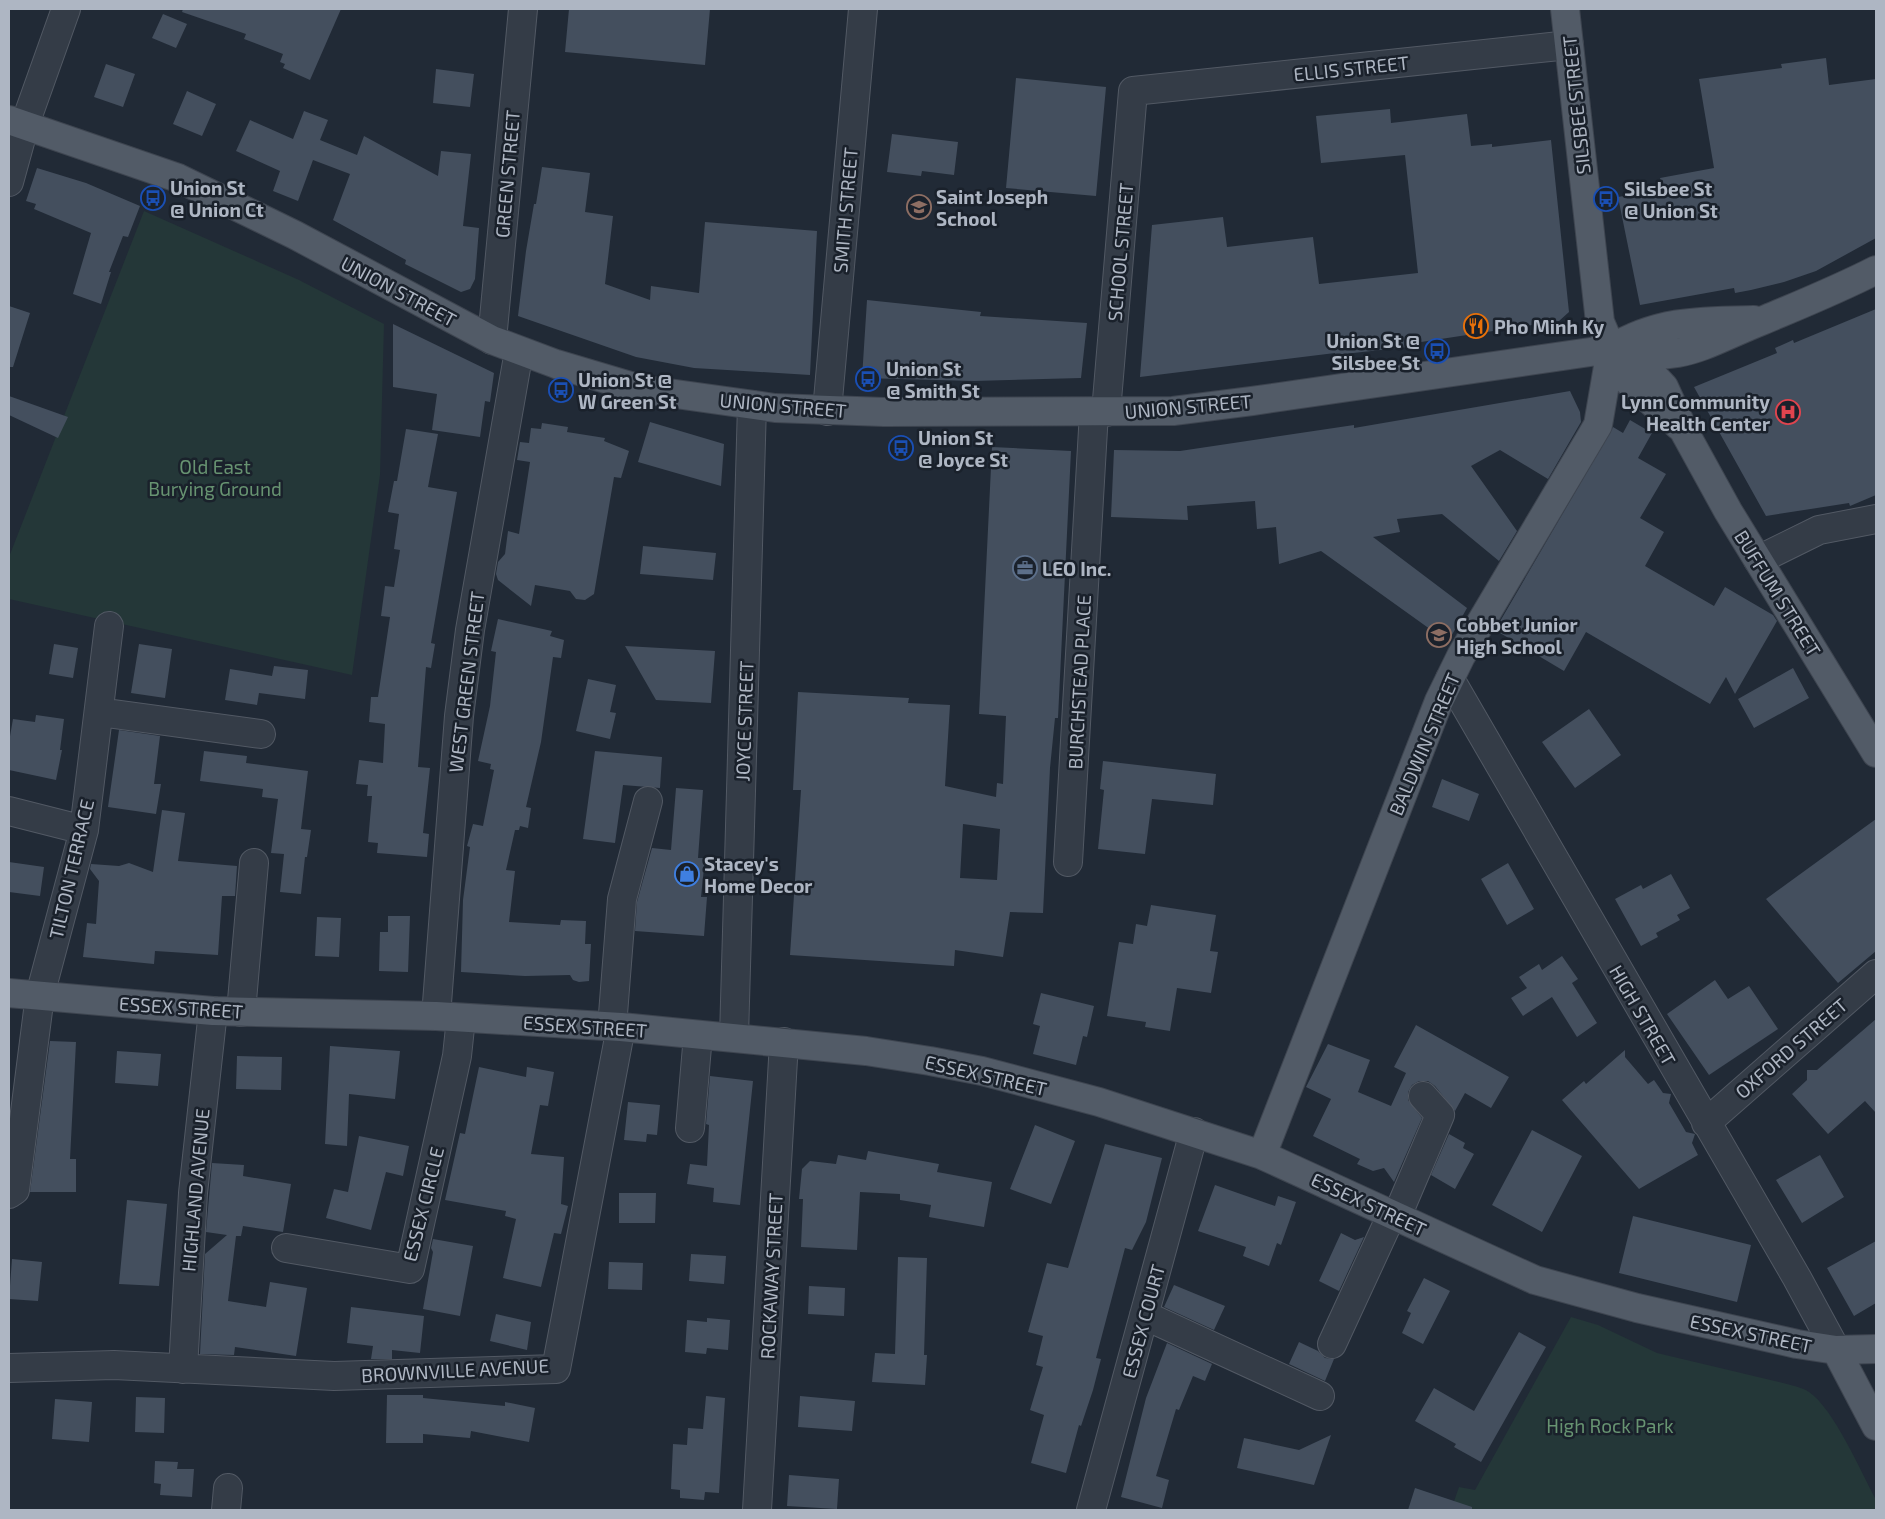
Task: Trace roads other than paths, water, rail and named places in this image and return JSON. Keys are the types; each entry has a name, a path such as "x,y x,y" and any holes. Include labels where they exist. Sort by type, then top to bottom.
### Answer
{"main road":[{"name":"SILSBEE STREET","path":"1565,9 1596,306 1611,349"},
{"name":"UNION STREET","path":"17,122 178,178 295,235 492,340 519,351 633,387 752,405 827,411 1159,412 1223,405 1611,349 1638,334 1664,326 1702,321 1765,319 1811,302 1876,270"},
{"name":"BUFFUM STREET","path":"1611,349 1641,365 1658,379 1669,395 1684,431 1758,560 1876,753"},
{"name":"BALDWIN STREET","path":"1262,1155 1430,722 1450,679 1594,434 1601,417 1611,349"},
{"name":"ESSEX STREET","path":"9,993 213,1011 448,1017 616,1027 881,1053 982,1071 1099,1102 1262,1155 1535,1280 1647,1310 1797,1344 1836,1350 1876,1426"},
{"path":"1836,1350 1876,1349"}],"street":[{"path":"9,182 17,122 66,9"},
{"name":"GREEN STREET","path":"492,340 523,9"},
{"name":"SMITH STREET","path":"827,411 863,9"},
{"name":"ELLIS STREET","path":"1134,91 1570,45"},
{"name":"SCHOOL STREET","path":"1100,412 1134,91"},
{"name":"WEST GREEN STREET","path":"448,1017 460,706 470,630 519,351"},
{"name":"JOYCE STREET","path":"734,1038 752,405"},
{"name":"BURCHSTEAD PLACE","path":"1068,862 1100,412"},
{"path":"1758,560 1819,530 1876,519"},
{"name":"TILTON TERRACE","path":"9,1194 15,1190 40,995 84,830 110,626"},
{"name":"HIGH STREET","path":"1450,679 1797,1278 1836,1350"},
{"path":"99,712 261,734"},
{"path":"616,1027 622,899 648,801"},
{"path":"9,811 84,830"},
{"path":"241,1012 254,863"},
{"name":"OXFORD STREET","path":"1706,1123 1876,974"},
{"name":"HIGHLAND AVENUE","path":"183,1369 193,1193 213,1011"},
{"name":"ESSEX CIRCLE","path":"286,1248 410,1269 457,1056 448,1017"},
{"name":"BROWNVILLE AVENUE","path":"9,1368 114,1365 334,1376 556,1369 616,1027"},
{"path":"690,1128 698,1034"},
{"name":"ROCKAWAY STREET","path":"757,1510 784,1042"},
{"path":"1332,1344 1395,1215 1440,1115 1424,1096"},
{"name":"ESSEX COURT","path":"1098,1509 1144,1315 1194,1132"},
{"path":"1144,1315 1320,1396"}],"place":[{"name":"Union St @ Union Ct","path":"153,198"},
{"name":"Silsbee St @ Union St","path":"1606,199"},
{"name":"Saint Joseph School","path":"919,207"},
{"name":"Pho Minh Ky","path":"1476,326"},
{"name":"Union St @ Silsbee St","path":"1437,351"},
{"name":"Union St @ Smith St","path":"868,379"},
{"name":"Union St @ W Green St","path":"561,390"},
{"name":"Lynn Community Health Center","path":"1788,412"},
{"name":"Union St @ Joyce St","path":"901,448"},
{"name":"LEO Inc.","path":"1025,568"},
{"name":"Cobbet Junior High School","path":"1439,635"},
{"name":"Stacey's Home Decor","path":"687,874"}],"park label":[{"name":"Old East Burying Ground","path":"215,477"},
{"name":"High Rock Park","path":"1610,1425"}]}
